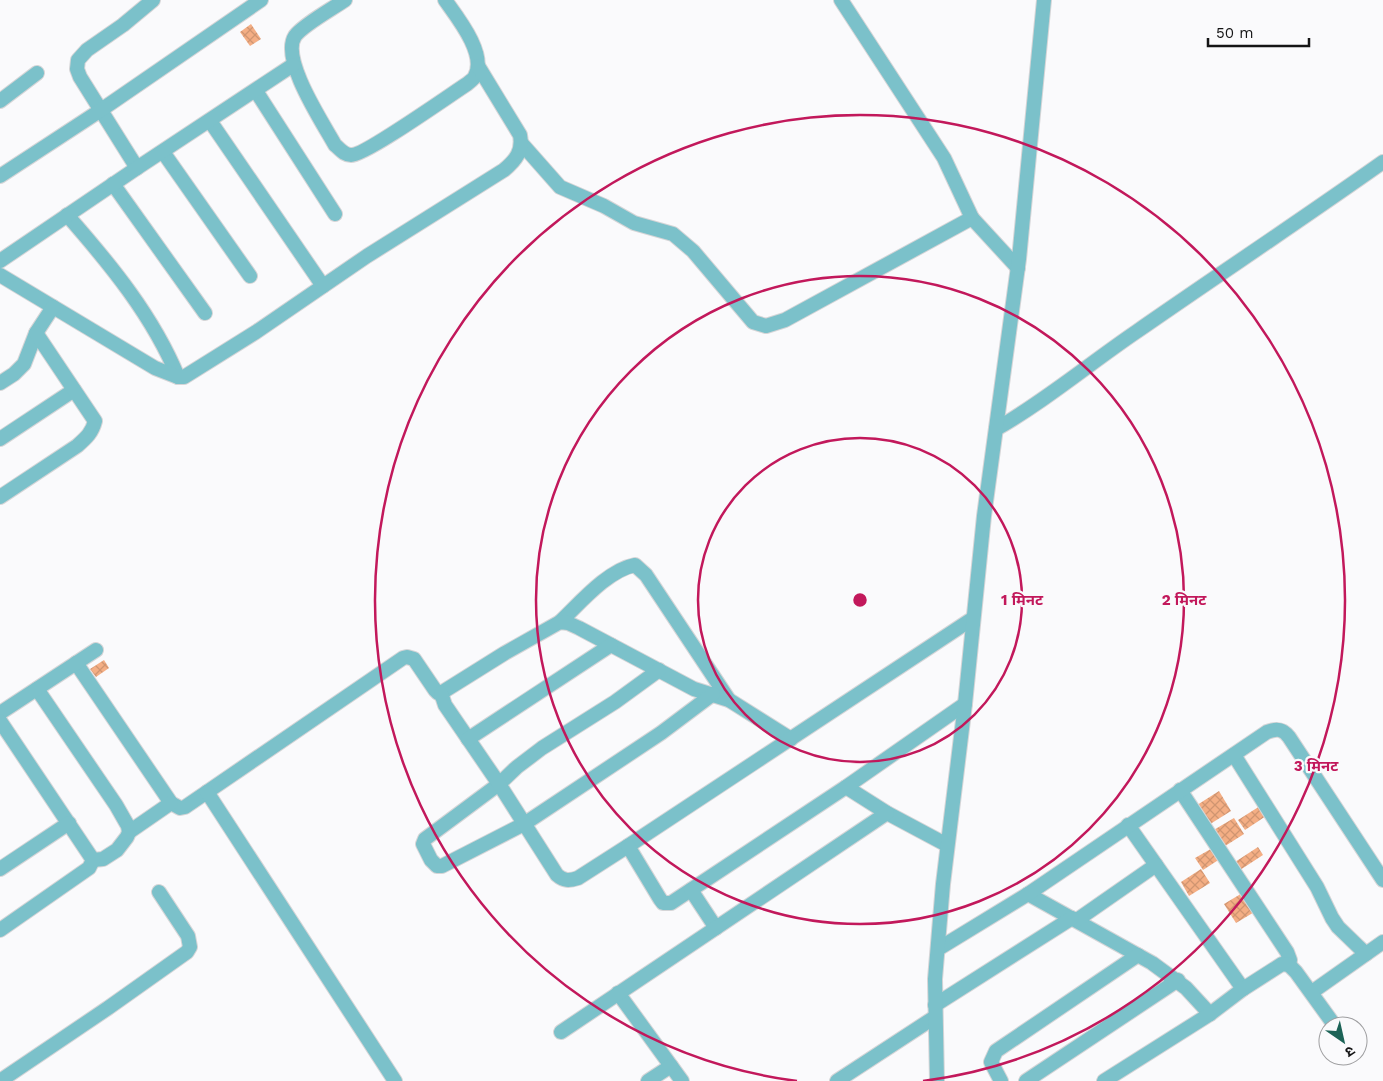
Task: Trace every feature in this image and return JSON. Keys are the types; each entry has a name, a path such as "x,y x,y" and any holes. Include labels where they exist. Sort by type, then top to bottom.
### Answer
{"street":[{"path":"136,168 80,77 77,69 78,60 87,50 123,25 153,0"},
{"path":"0,176 101,110 261,0"},
{"path":"345,0 300,31 294,38 292,46 294,65 299,78 335,145 342,153 352,156 364,151 403,127 466,84 475,76 478,66"},
{"path":"445,0 467,32 478,66 520,135 522,144 560,187 604,206 634,223 673,234 693,251 753,322 766,326 785,320 972,218"},
{"path":"841,0 944,158 972,218 1018,268"},
{"path":"936,1081 935,1011 947,845 965,704 972,619 1018,268 1044,0"},
{"path":"0,261 136,168 294,65"},
{"path":"0,101 37,73"},
{"path":"256,91 335,214"},
{"path":"210,121 323,286"},
{"path":"0,275 155,368 178,377 192,373 367,256 504,170 513,163 522,144"},
{"path":"163,152 250,276"},
{"path":"996,429 1024,412 1135,332 1236,265 1383,162"},
{"path":"113,184 205,313"},
{"path":"67,215 102,254 122,280 165,347 178,377"},
{"path":"0,383 14,374 24,364 36,333 53,307"},
{"path":"0,497 77,446 88,436 95,422 36,333"},
{"path":"0,439 74,390"},
{"path":"441,693 560,622 606,579 625,567 635,565 646,576 729,700"},
{"path":"441,693 443,702 499,784 557,875 566,880 578,878 628,846 972,619"},
{"path":"560,622 572,624 694,689 729,700 791,739"},
{"path":"468,739 611,645"},
{"path":"0,713 96,650"},
{"path":"76,663 171,803 180,808 185,807 403,658 414,658 435,690 441,693"},
{"path":"659,670 615,702 542,748 499,784 425,839 424,848 431,860 437,866 442,866 524,824 676,722 713,694"},
{"path":"37,689 116,805 125,820 129,832"},
{"path":"628,846 663,903 671,903 846,787 965,704"},
{"path":"0,721 93,860"},
{"path":"938,949 1028,894 1180,790 1274,729 1282,730 1286,733 1383,880"},
{"path":"1234,755 1312,880 1332,918 1338,927 1366,954"},
{"path":"846,787 887,813 947,845"},
{"path":"1180,790 1287,952 1290,960 1289,965"},
{"path":"207,792 395,1081"},
{"path":"93,860 103,859 111,855 122,844 129,832 171,803"},
{"path":"561,1032 887,813"},
{"path":"0,869 70,823"},
{"path":"1128,825 1243,989"},
{"path":"0,930 89,868 93,860"},
{"path":"838,1081 935,1011 1156,864"},
{"path":"691,890 716,928"},
{"path":"0,1081 187,952 190,947 188,936 159,892"},
{"path":"1028,894 1138,955 1178,980 1210,1014"},
{"path":"1312,992 1383,942"},
{"path":"1001,1081 991,1062 996,1051 1138,955"},
{"path":"1104,1081 1210,1014 1243,989 1282,964 1289,965 1296,972 1328,1016"},
{"path":"1026,1081 1178,980"},
{"path":"618,993 682,1081"},
{"path":"648,1081 670,1066"}],"building":[{"path":"251,24 261,39 250,46 240,32"},
{"path":"104,660 109,668 96,677 90,669"},
{"path":"1219,791 1231,811 1207,826 1194,807"},
{"path":"1260,806 1266,816 1245,830 1238,820"},
{"path":"1234,818 1244,834 1222,848 1212,831"},
{"path":"1216,846 1223,857 1203,870 1195,858"},
{"path":"1258,847 1263,855 1240,870 1235,862"},
{"path":"1201,869 1210,883 1189,896 1181,882"},
{"path":"1244,892 1256,911 1236,923 1224,904"}]}
